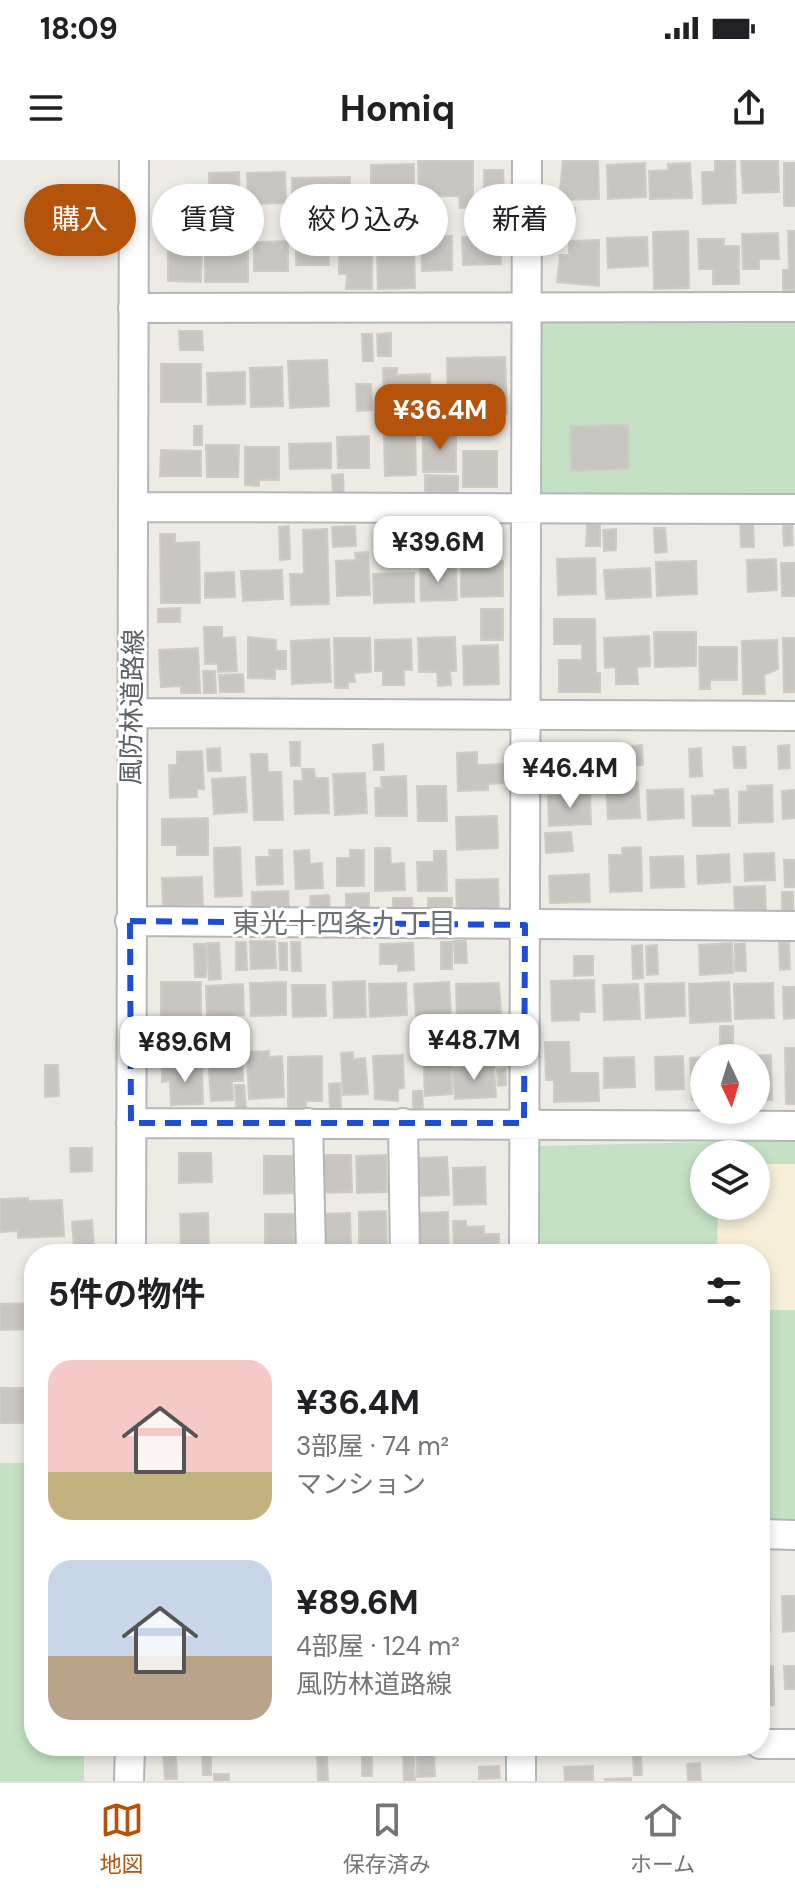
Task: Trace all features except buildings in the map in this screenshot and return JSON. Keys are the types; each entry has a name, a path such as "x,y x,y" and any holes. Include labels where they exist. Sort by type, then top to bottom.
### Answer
{"street":[{"name":"風防林道路線","path":"131,1244 134,160"},
{"path":"524,1244 527,160"},
{"path":"133,308 795,307"},
{"path":"134,507 795,509"},
{"path":"132,713 795,716"},
{"path":"130,921 795,926"},
{"path":"131,1123 795,1126"},
{"path":"308,1123 311,1244"},
{"path":"403,1123 405,1244"},
{"path":"770,1534 795,1535"},
{"path":"770,1744 795,1744"},
{"path":"129,1781 130,1756"},
{"path":"521,1756 521,1781"}],"highlighted area":[{"path":"130,921 525,925 524,1123 131,1123"}],"green space":[{"path":"526,307 795,307 795,509 527,508"},
{"path":"795,1140 795,1522 770,1522 770,1244 539,1244 539,1146 690,1142 690,1220 770,1220 770,1141"},
{"path":"0,1463 24,1463 24,1756 84,1756 84,1781 0,1781"}],"sand":[{"path":"770,1164 795,1164 795,1310 770,1310 770,1244 717,1244 718,1220 770,1220"}],"district":[{"name":"東光十四条九丁目","path":"344,923"}]}
